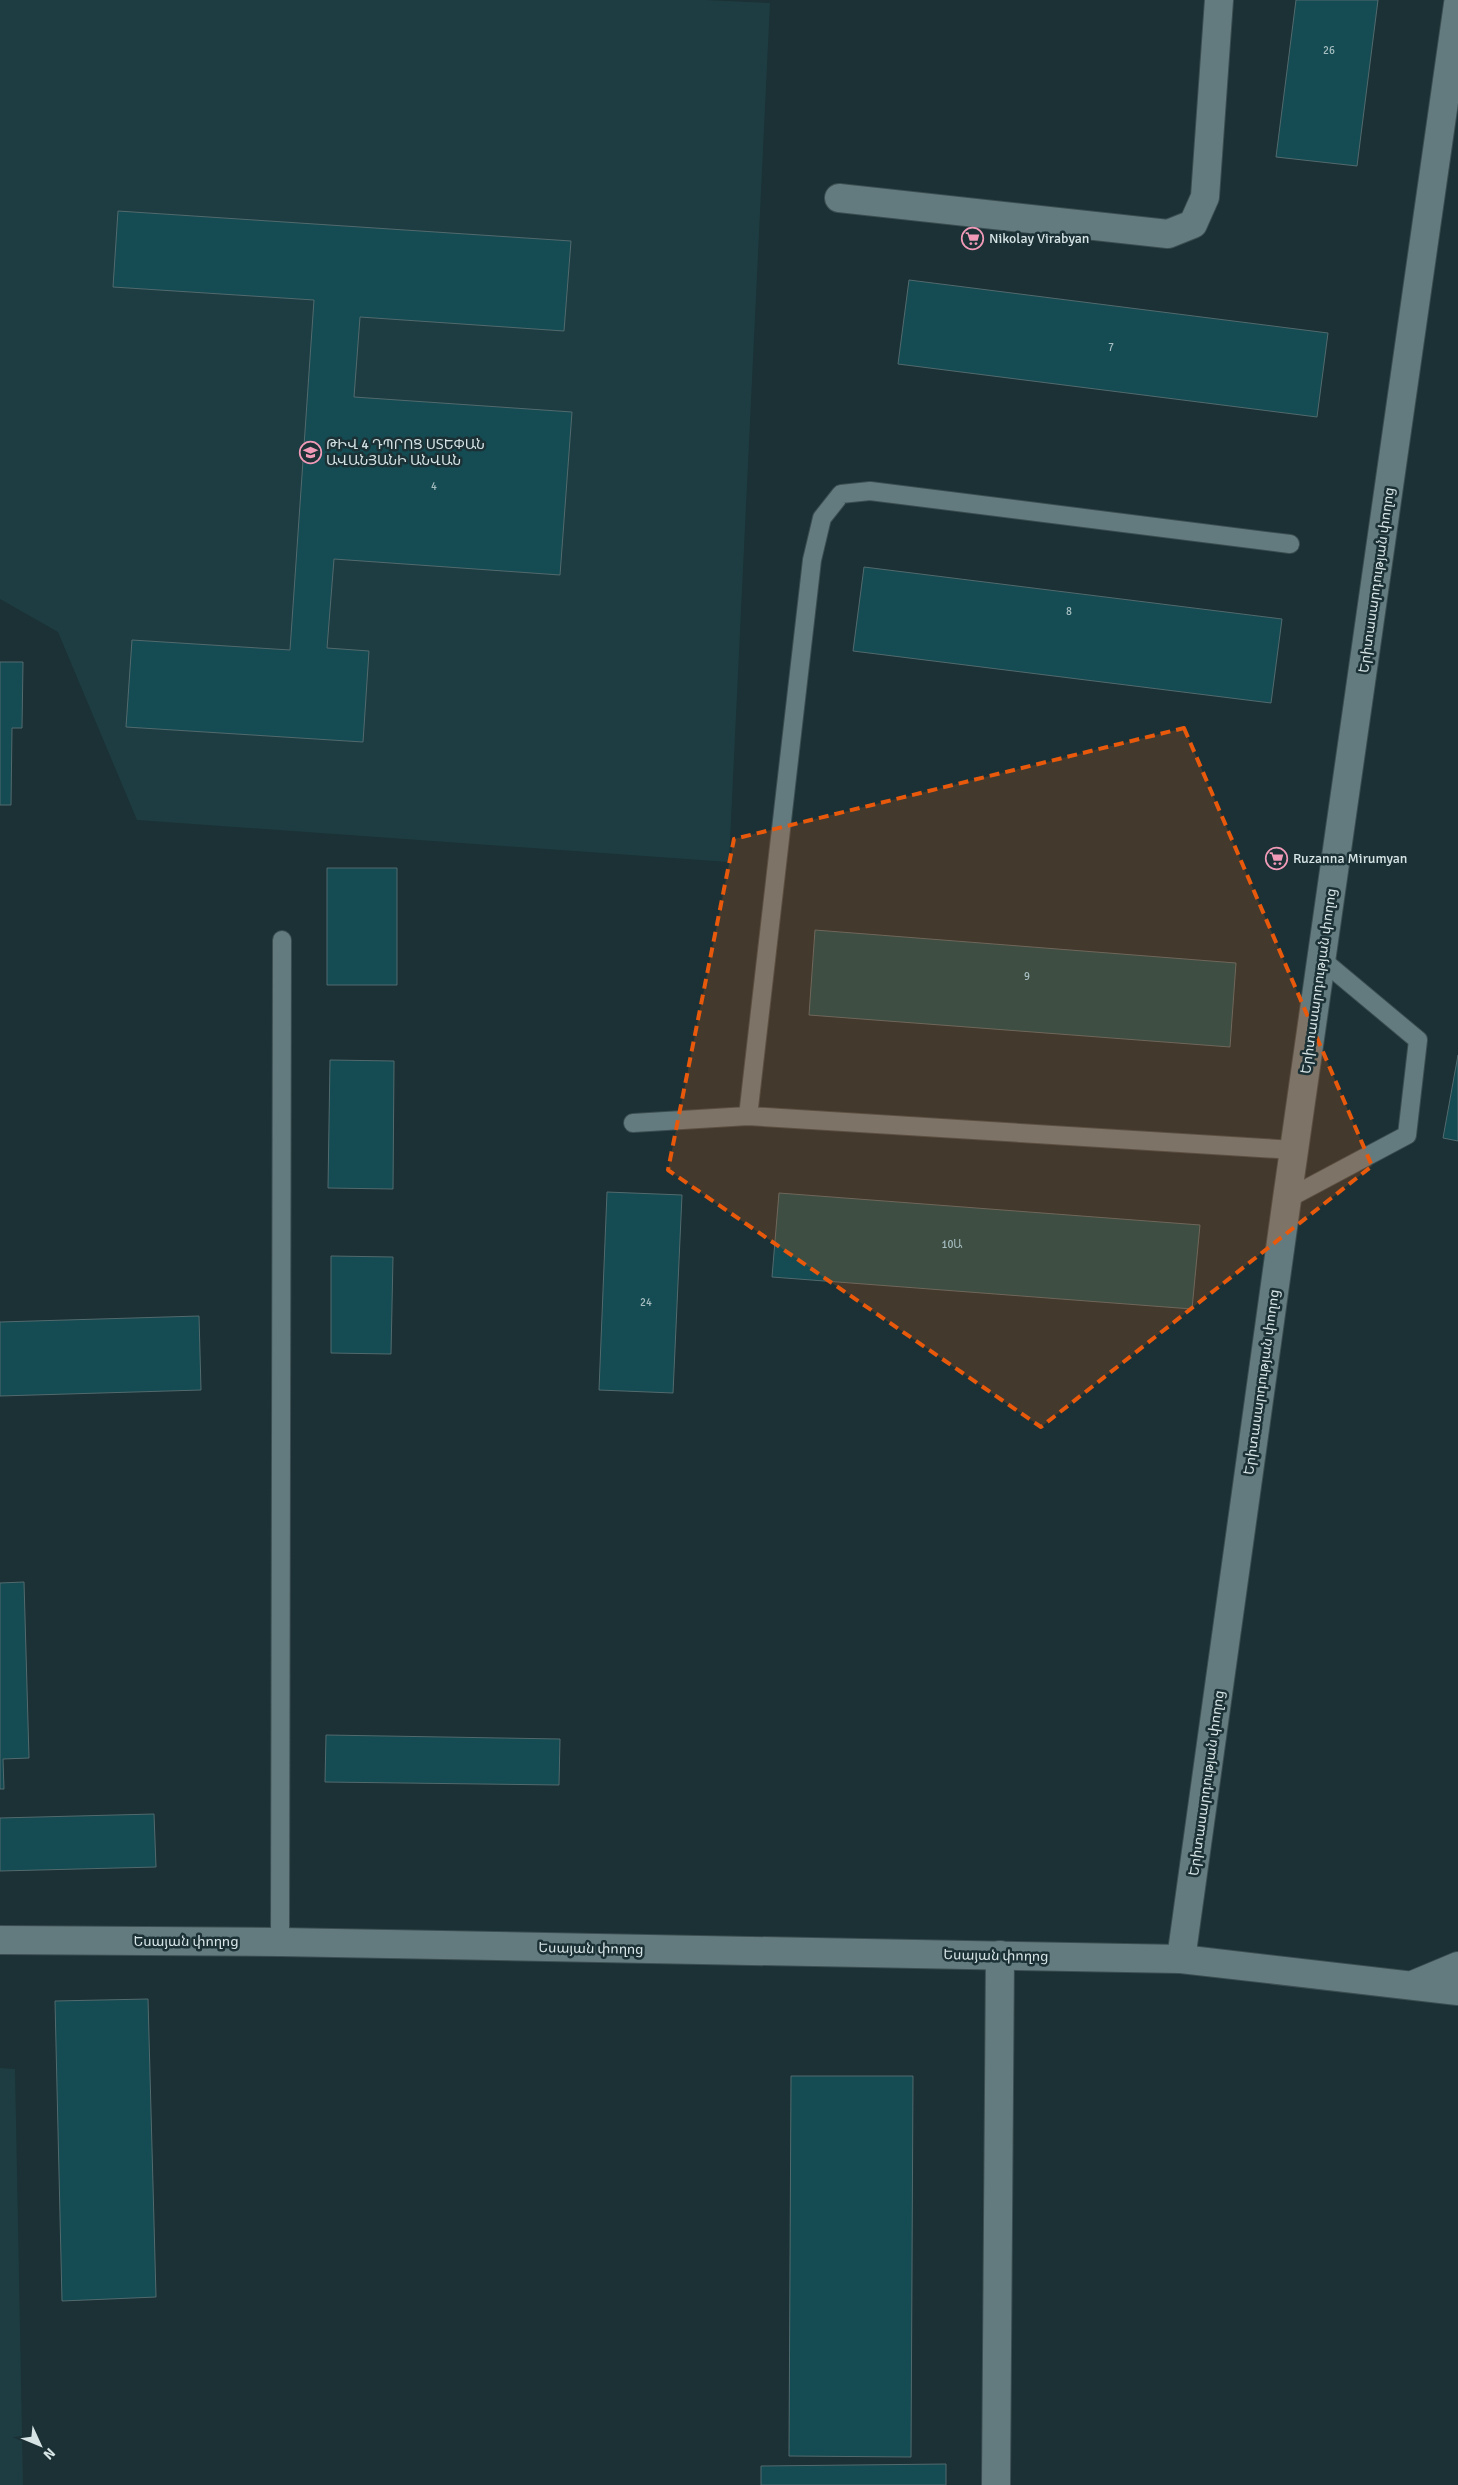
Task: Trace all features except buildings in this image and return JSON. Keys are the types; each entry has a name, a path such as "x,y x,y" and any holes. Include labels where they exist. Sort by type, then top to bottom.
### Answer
{"street":[{"path":"839,198 1168,234 1193,224 1205,196 1219,0"},
{"name":"Երիտասարդության փողոց","path":"1181,1959 1286,1199 1458,4"},
{"name":"Եսայան փողոց","path":"0,1940 280,1942 1181,1959 1458,1990"},
{"path":"996,2485 1000,1955"},
{"path":"1414,1984 1458,1966"}],"lane":[{"path":"748,1116 812,560 822,518 841,494 870,491 1290,544"},
{"path":"280,1942 282,940"},
{"path":"1286,1199 1407,1135 1418,1040 1321,959"},
{"path":"632,1123 748,1116 1294,1150"}],"highlighted area":[{"path":"1184,728 1372,1166 1041,1427 668,1170 734,839"}],"shaded area":[{"path":"0,0 706,0 770,3 729,862 137,820 58,632 0,599"},
{"path":"0,2068 15,2069 23,2485 0,2485"}],"place":[{"name":"Nikolay Virabyan","path":"973,238"},
{"name":"ԹԻՎ 4 ԴՊՐՈՑ ՍՏԵՓԱՆ ԱՎԱՆՅԱՆԻ ԱՆՎԱՆ","path":"310,452"},
{"name":"Ruzanna Mirumyan","path":"1277,858"}]}
